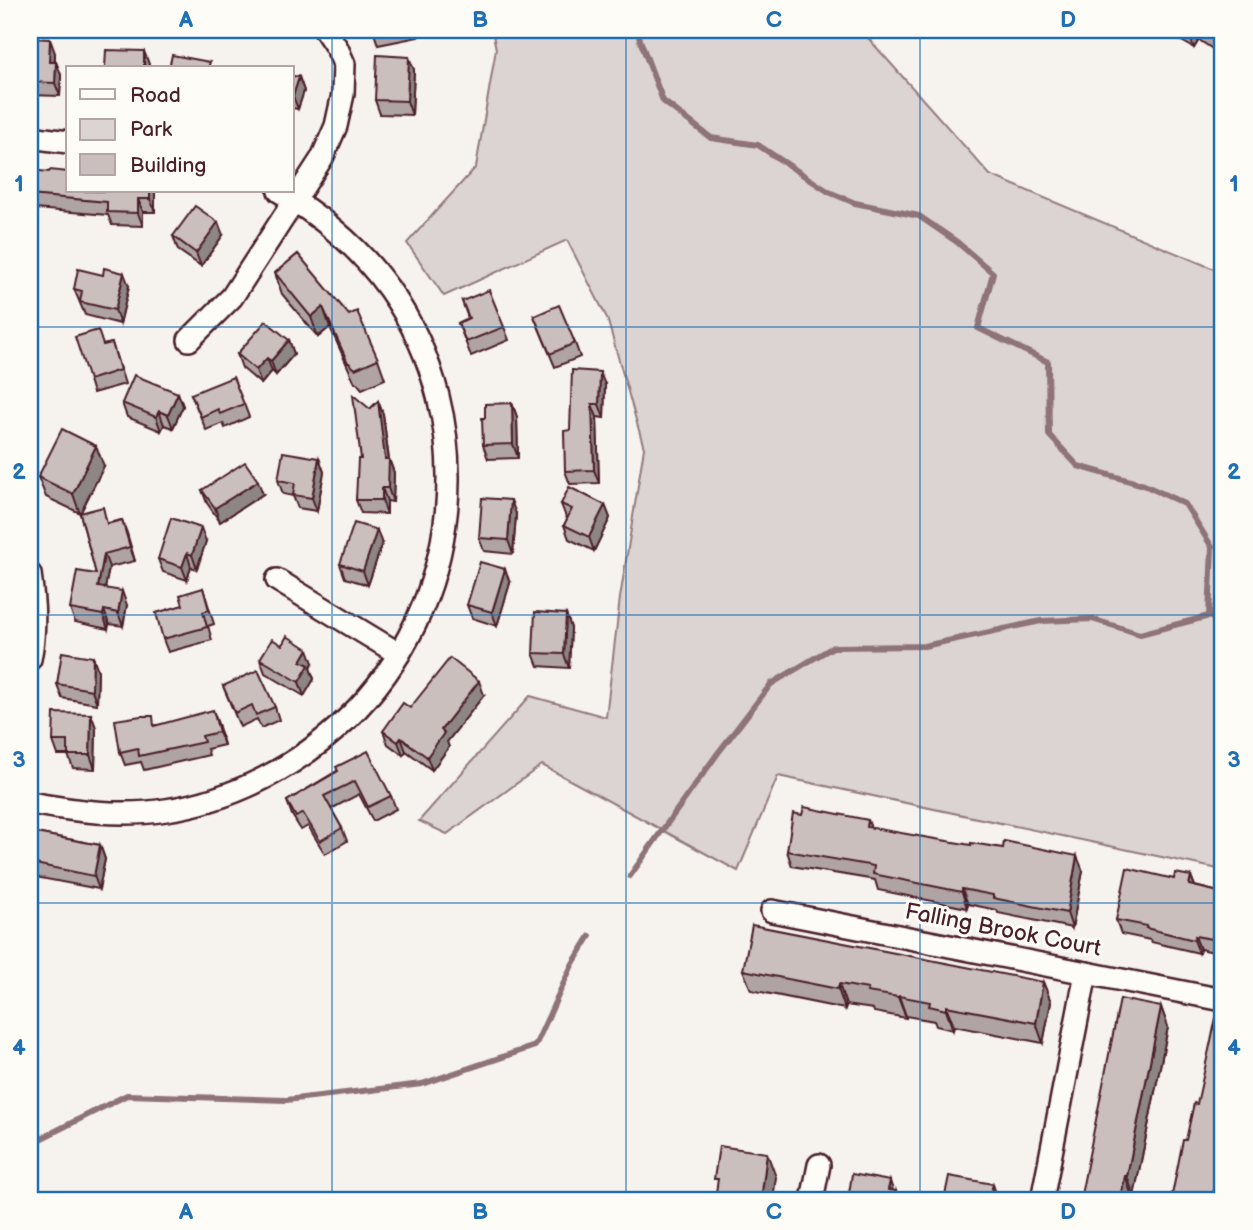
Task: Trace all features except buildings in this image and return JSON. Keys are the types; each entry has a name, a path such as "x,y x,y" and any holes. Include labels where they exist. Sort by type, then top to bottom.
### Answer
{"street":[{"path":"294,189 323,158 336,126 343,94 344,64 325,30"},
{"path":"30,138 66,142"},
{"path":"30,803 75,811 132,813 166,810 243,788 280,770 331,734 380,683 414,629 426,598 441,547 447,506 446,437 439,402 429,367 405,315 388,288 349,244 323,220 287,196 232,297 189,340"},
{"path":"30,573 34,602 34,638 30,659"},
{"path":"277,580 399,654"},
{"name":"Falling Brook Court","path":"772,911 1223,1000"},
{"path":"1042,1200 1086,973"},
{"path":"812,1200 819,1165"}],"green space":[{"path":"492,30 861,30 990,175 1223,274 1223,870 778,776 738,871 542,765 447,834 419,821 530,696 606,717 620,598 644,448 607,318 567,240 444,296 407,243 476,167 496,49"}],"waterway":[{"path":"638,30 663,101 711,138 758,145 829,192 855,203 919,216 957,242 993,273 978,328 1048,362 1049,435 1078,466 1144,485 1185,504 1212,547 1209,616"},
{"path":"630,876 771,684 833,647 924,646 1041,621 1092,619 1140,634 1209,616 1223,624"},
{"path":"30,1144 127,1095 286,1100 422,1084 535,1046 572,965 590,936"}]}
